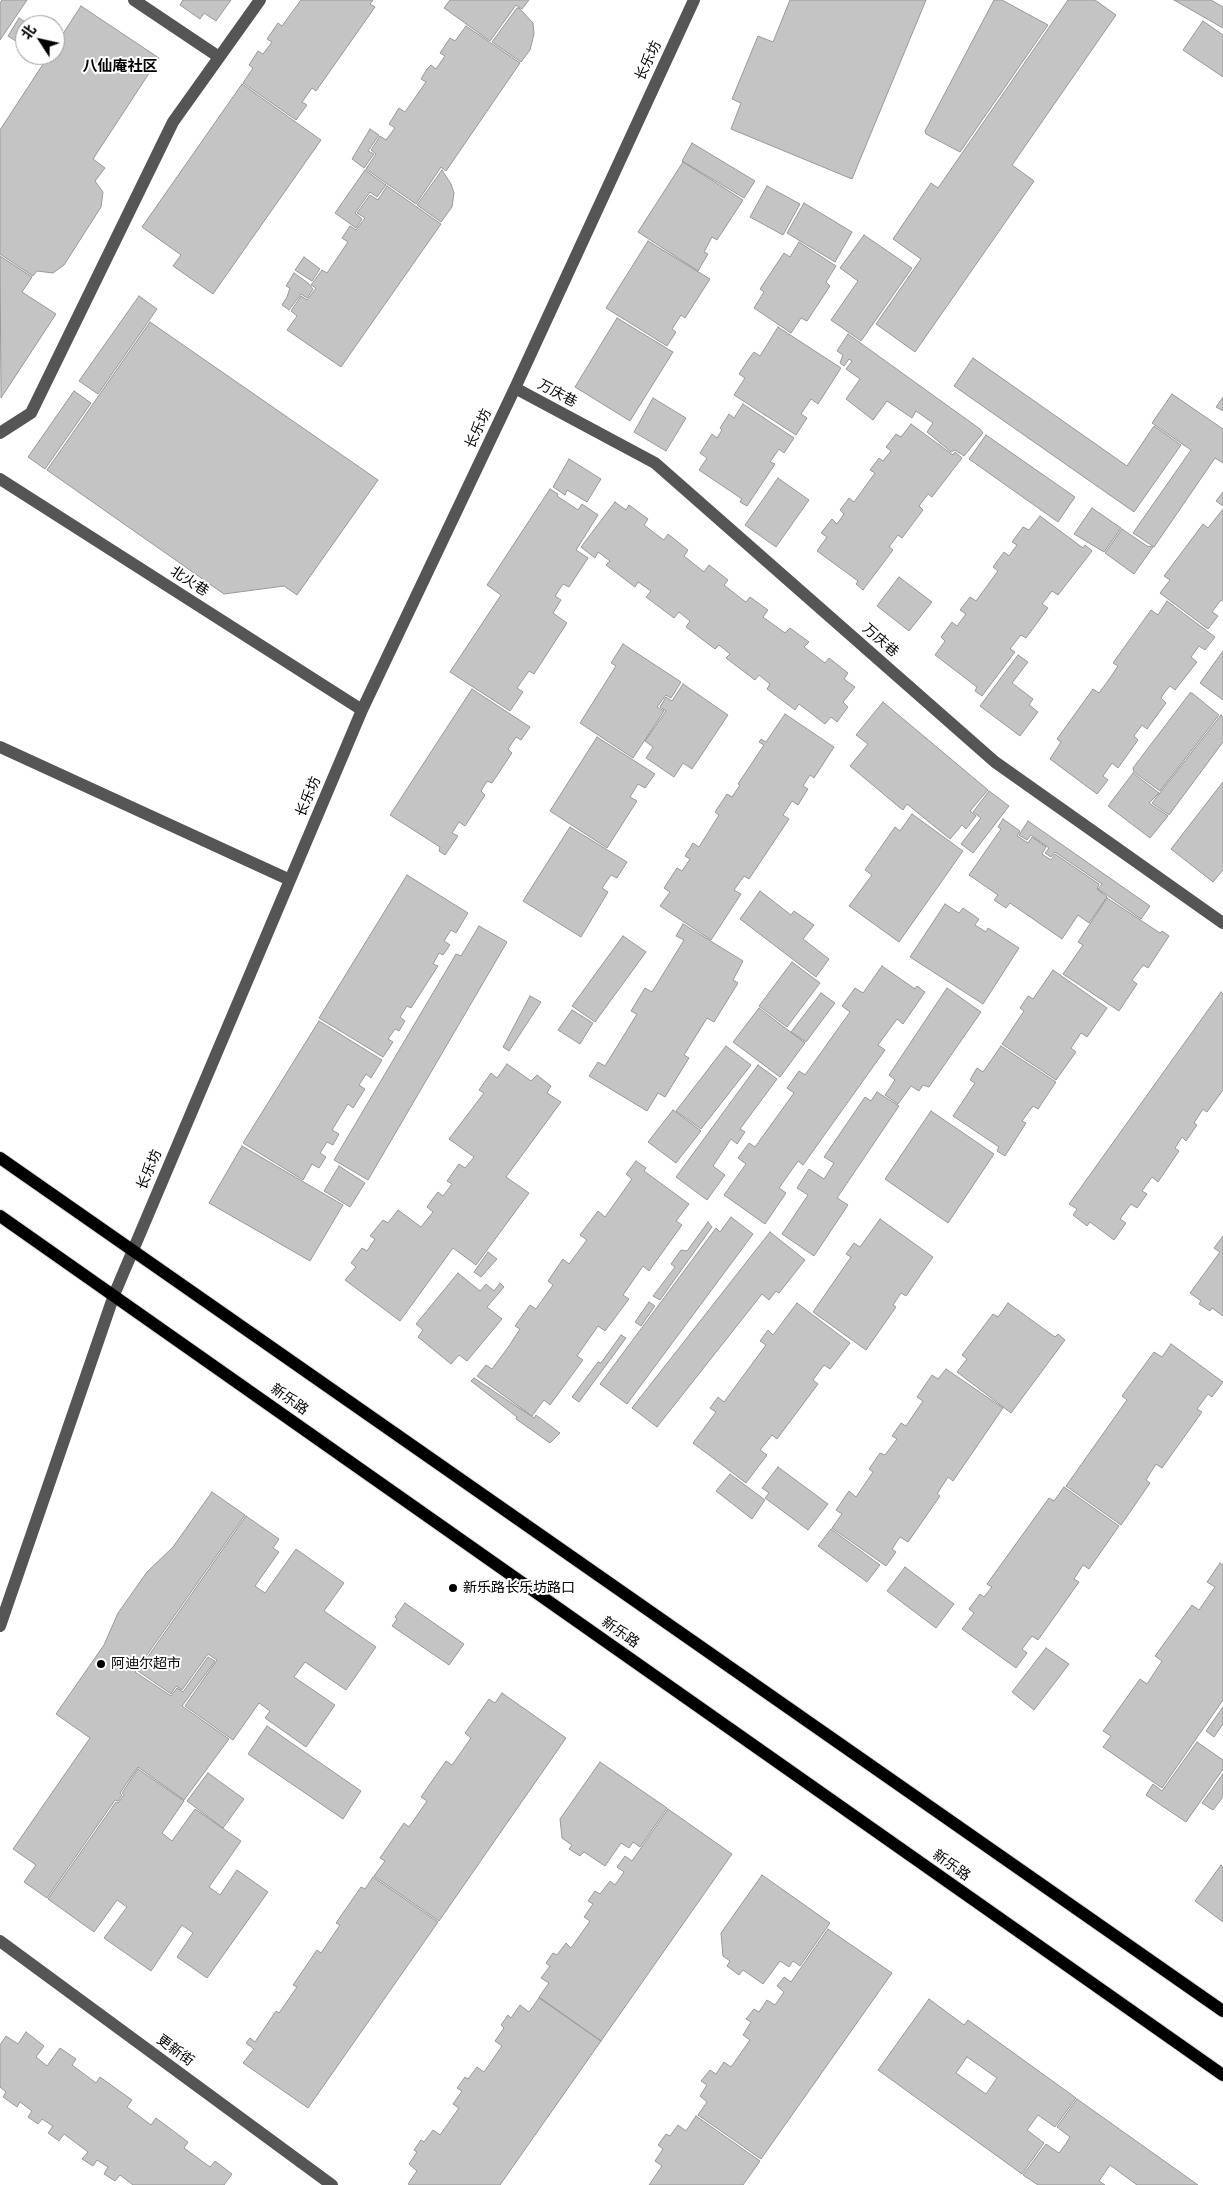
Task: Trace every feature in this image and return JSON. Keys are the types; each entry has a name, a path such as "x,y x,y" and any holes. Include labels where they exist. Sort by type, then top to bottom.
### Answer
{"main road":[{"path":"0,1158 1223,2011"},
{"name":"新乐路","path":"0,1216 1223,2075"}],"street":[{"path":"134,0 219,57"},
{"path":"0,433 31,412 173,122 260,0"},
{"name":"长乐坊","path":"0,1626 114,1295 362,710 694,0"},
{"name":"万庆巷","path":"514,388 655,462 995,762 1223,923"},
{"name":"北火巷","path":"0,479 362,710"},
{"path":"0,747 290,880"},
{"name":"更新街","path":"0,1941 332,2185"}],"building":[{"path":"2,0 27,0 15,15 0,40 0,3"},
{"path":"183,0 231,0 216,21 204,13 200,19 180,5"},
{"path":"301,0 373,0 370,4 375,7 316,91 312,88 302,102 307,105 296,120 243,83 253,68 249,65 258,51 263,54 272,42 267,39 278,23 282,26"},
{"path":"450,0 529,0 522,9 516,5 490,41 444,8"},
{"path":"790,0 926,0 852,179 731,129 741,103 732,99 758,36 773,42"},
{"path":"994,0 1002,0 1048,25 960,152 926,134 925,131"},
{"path":"1068,0 1095,0 1116,15 1012,165 1034,181 915,352 876,324 921,259 893,239 931,183 938,188"},
{"path":"1174,0 1211,0 1223,7 1223,28"},
{"path":"81,6 159,58 93,159 105,168 95,181 103,192 101,207 64,265 53,273 37,271 33,276 0,254 0,130 42,65 65,65 65,31"},
{"path":"517,8 533,23 534,34 530,50 521,62 492,42"},
{"path":"1203,21 1223,35 1223,77 1183,50"},
{"path":"15,25 15,41 8,36"},
{"path":"466,26 520,63 446,171 441,167 416,204 366,169 376,154 371,150 380,136 386,140 395,128 389,124 399,108 405,112 426,82 421,79 427,69 431,65 436,69 445,56 440,53 450,38 455,41"},
{"path":"242,84 321,140 213,294 173,266 181,255 142,227"},
{"path":"370,129 379,135 368,151 374,154 364,168 352,159"},
{"path":"692,143 755,181 744,198 682,161"},
{"path":"683,162 743,200 717,240 712,237 704,252 708,254 698,271 638,232"},
{"path":"365,170 386,185 377,197 370,192 355,213 362,219 356,228 335,213"},
{"path":"442,170 451,184 454,193 452,207 441,222 417,205"},
{"path":"387,186 441,224 341,367 287,330 297,316 291,311 301,296 307,300 316,288 311,285 322,270 327,273 348,242 342,238 350,226 356,230 365,218 357,213 370,195 378,200"},
{"path":"767,186 800,204 783,235 750,217"},
{"path":"804,203 852,232 835,262 787,233"},
{"path":"864,235 912,268 861,341 831,320 858,281 840,268"},
{"path":"648,241 710,279 685,318 681,315 672,329 676,332 667,346 606,308"},
{"path":"799,242 836,266 826,282 830,286 807,321 801,318 791,333 754,308 764,292 760,289 784,253 790,257"},
{"path":"0,256 32,277 22,292 56,314 1,398"},
{"path":"304,257 320,269 312,281 295,270"},
{"path":"294,273 313,289 307,298 301,294 289,310 282,305 290,288 286,286"},
{"path":"139,296 157,309 98,394 79,381"},
{"path":"617,318 673,352 630,421 575,387"},
{"path":"150,322 378,480 297,595 284,586 224,594 47,470"},
{"path":"778,327 841,368 818,404 811,399 801,414 807,418 796,435 734,395 745,378 739,374 748,360 754,352 760,356"},
{"path":"848,334 980,429 983,433 964,456 955,450 951,452 927,432 933,423 916,411 912,418 887,401 873,420 846,399 860,379 846,369 852,361 849,359 844,366 840,363 843,355 837,351"},
{"path":"973,358 1127,466 1154,426 1181,445 1134,512 954,386"},
{"path":"74,391 91,403 45,469 28,457"},
{"path":"1172,394 1223,429 1223,463 1215,458 1154,547 1133,533 1191,450 1152,423"},
{"path":"1223,397 1223,411 1216,407"},
{"path":"653,398 686,418 666,451 634,432"},
{"path":"743,404 794,438 784,453 779,449 770,462 775,464 747,506 740,502 742,499 699,470 707,458 700,453 712,434 717,438 722,430 720,428 729,414 734,418"},
{"path":"911,424 953,455 955,452 962,458 932,497 928,494 919,506 923,510 902,538 898,535 889,547 893,550 863,590 856,584 858,581 817,551 827,537 821,533 832,519 837,524 844,514 840,510 849,498 854,502 875,473 870,470 879,458 883,461 891,451 886,447 896,434 901,437"},
{"path":"986,435 1075,497 1058,522 969,459"},
{"path":"569,459 601,479 587,502 567,490 565,495 553,487"},
{"path":"778,478 809,500 776,547 745,525"},
{"path":"550,489 578,510 582,504 598,515 576,550 588,558 569,587 563,584 555,596 561,600 553,613 567,623 534,674 529,671 517,688 523,692 510,711 450,672 501,595 487,585"},
{"path":"1223,492 1223,506 1216,501"},
{"path":"615,502 626,510 629,505 648,519 644,525 657,535 664,540 668,534 688,550 684,556 704,572 709,565 728,580 724,585 743,600 746,602 750,597 768,610 763,617 785,633 790,628 809,642 804,647 825,663 829,658 848,673 844,679 855,687 843,702 848,707 837,722 831,717 825,724 799,704 795,710 767,689 770,684 759,675 755,680 726,658 730,654 719,645 715,649 686,627 690,621 679,612 674,618 646,597 651,591 638,582 635,587 606,565 610,561 598,552 595,558 581,547"},
{"path":"1092,508 1121,528 1104,552 1074,534"},
{"path":"1223,509 1223,601 1221,600 1212,612 1218,616 1208,629 1160,593 1170,580 1164,576 1203,524 1208,528"},
{"path":"1040,516 1083,548 1085,545 1092,551 1058,595 1052,591 1042,604 1048,608 1026,638 1021,635 1010,649 1015,652 982,696 975,691 977,687 935,655 945,641 941,637 952,622 957,626 966,614 960,610 970,597 976,601 998,571 993,567 1004,552 1009,556 1017,545 1012,542 1023,527 1029,530"},
{"path":"1122,529 1147,546 1153,547 1134,574 1105,553"},
{"path":"899,577 932,602 909,631 877,606"},
{"path":"1167,601 1215,637 1205,650 1199,646 1191,657 1197,662 1175,690 1170,686 1164,693 1161,698 1166,703 1147,729 1142,725 1134,736 1138,740 1118,768 1112,763 1103,776 1108,780 1097,794 1050,759 1061,742 1057,739 1093,689 1099,693 1110,678 1118,666 1113,663 1151,610 1158,615"},
{"path":"623,644 681,682 671,698 666,695 657,707 664,711 633,758 580,723 616,666 611,663"},
{"path":"1223,651 1223,700 1200,683"},
{"path":"1018,655 1028,662 1012,683 1033,699 1029,705 1038,712 1020,736 980,706"},
{"path":"683,684 728,715 692,769 683,763 674,777 646,758 653,747 645,741 666,711 660,707 666,697 672,701"},
{"path":"472,689 530,727 521,740 516,737 508,749 512,753 492,783 487,781 481,791 485,795 465,826 459,822 452,833 458,836 445,855 439,851 440,847 390,815"},
{"path":"1190,693 1219,715 1160,791 1134,772 1133,768"},
{"path":"883,702 988,790 970,811 976,816 966,829 962,825 950,839 907,804 903,810 850,766 868,744 856,735"},
{"path":"785,714 834,747 814,778 810,775 803,786 808,789 798,805 792,801 783,815 789,819 749,879 744,876 734,890 741,894 711,940 660,906 670,892 664,888 677,868 682,871 690,859 685,856 693,843 699,847 719,815 715,812 727,794 732,797 740,785 738,784 764,745 759,742 761,739 766,742"},
{"path":"1221,715 1223,717 1223,742 1169,815 1152,803"},
{"path":"597,737 655,774 645,788 638,784 630,797 637,801 607,848 550,811"},
{"path":"1133,773 1159,793 1149,803 1168,816 1150,838 1108,806"},
{"path":"1223,782 1223,870 1213,882 1171,849"},
{"path":"989,791 1009,806 973,853 961,844 981,818 973,812"},
{"path":"912,814 963,851 899,942 849,906 872,875 865,870 895,827 900,831"},
{"path":"1003,819 1020,831 1017,836 1028,843 1032,837 1046,847 1042,854 1051,860 1055,854 1099,884 1097,889 1107,897 1089,923 1078,915 1062,939 1010,903 1006,908 994,900 998,895 969,875 1001,829 998,827"},
{"path":"1028,821 1150,906 1141,919 1098,889 1102,884 1055,852 1051,857 1045,853 1049,848 1031,835 1027,840 1019,835"},
{"path":"570,827 627,862 617,878 611,875 602,888 608,892 581,937 523,901"},
{"path":"407,875 468,913 456,933 451,930 444,941 450,945 443,955 439,953 433,964 438,966 411,1008 407,1006 400,1017 405,1021 399,1031 395,1029 388,1039 393,1042 383,1057 319,1018"},
{"path":"760,891 791,915 794,911 814,925 803,939 829,959 816,977 740,919"},
{"path":"1107,898 1160,933 1162,931 1169,936 1148,968 1143,965 1132,980 1137,984 1119,1011 1063,974 1083,945 1078,942"},
{"path":"945,904 959,913 963,908 979,919 975,925 986,932 988,928 1019,948 983,1004 910,957"},
{"path":"683,924 743,961 733,980 738,983 714,1022 707,1018 684,1055 689,1058 665,1097 658,1093 647,1111 589,1076 598,1062 605,1066 637,1014 631,1011 645,988 652,992 684,940 676,936"},
{"path":"479,926 507,942 368,1180 334,1160 456,954 461,956"},
{"path":"623,936 646,952 595,1022 572,1006"},
{"path":"792,962 820,983 787,1027 759,1006"},
{"path":"882,966 915,989 917,986 925,992 903,1024 897,1019 878,1045 885,1050 803,1165 798,1161 779,1188 786,1193 765,1224 724,1195 746,1164 738,1158 749,1143 755,1147 794,1093 787,1088 799,1071 805,1075 850,1012 842,1006 855,988 863,993"},
{"path":"1053,970 1107,1008 1087,1037 1081,1033 1071,1048 1076,1052 1056,1080 1002,1044 1024,1011 1020,1008 1028,996 1033,999"},
{"path":"947,988 981,1012 929,1087 923,1085 919,1091 911,1086 898,1104 885,1095 895,1080 889,1075"},
{"path":"1221,992 1223,994 1223,1090 1207,1112 1203,1109 1194,1123 1197,1125 1186,1141 1182,1137 1175,1148 1179,1151 1158,1182 1152,1177 1142,1191 1147,1194 1137,1208 1131,1204 1120,1219 1126,1223 1114,1240 1090,1222 1087,1226 1073,1215 1077,1209 1069,1204"},
{"path":"821,993 835,1003 806,1042 791,1032"},
{"path":"530,996 541,1002 509,1051 503,1047"},
{"path":"759,1008 805,1043 780,1077 733,1042"},
{"path":"572,1010 593,1023 580,1044 558,1030"},
{"path":"319,1021 382,1060 371,1078 366,1074 359,1085 365,1089 353,1108 348,1104 332,1130 339,1134 333,1145 327,1142 320,1153 326,1157 319,1168 312,1164 303,1180 243,1143"},
{"path":"726,1046 751,1065 701,1129 676,1111"},
{"path":"1001,1046 1056,1082 1038,1109 1033,1106 1022,1121 1026,1123 1005,1156 997,1151 999,1147 953,1116 975,1083 970,1080 977,1068 983,1072"},
{"path":"507,1064 531,1081 537,1075 551,1086 547,1093 561,1102 506,1177 529,1193 476,1265 453,1248 400,1321 345,1280 356,1267 351,1263 362,1248 367,1251 375,1239 370,1236 383,1220 388,1223 398,1210 421,1227 433,1212 427,1207 434,1197 438,1192 443,1196 452,1184 447,1181 459,1164 465,1168 474,1157 449,1139 484,1093 479,1090 491,1073 497,1078"},
{"path":"758,1065 777,1079 740,1129 745,1132 737,1144 731,1139 713,1166 725,1175 707,1200 676,1177"},
{"path":"877,1092 899,1106 837,1198 848,1205 814,1256 782,1234 808,1195 797,1188 809,1169 824,1179 834,1163 824,1157 865,1097 871,1101"},
{"path":"673,1110 701,1131 676,1163 648,1142"},
{"path":"931,1111 994,1154 948,1223 885,1179"},
{"path":"242,1146 343,1205 310,1261 209,1203"},
{"path":"636,1161 646,1168 644,1171 689,1204 676,1221 682,1225 649,1271 643,1266 623,1295 629,1299 605,1331 598,1326 577,1356 583,1360 550,1405 544,1400 532,1416 477,1376 486,1365 492,1369 520,1329 515,1326 530,1305 536,1309 553,1285 548,1281 563,1259 569,1264 587,1240 580,1235 598,1211 605,1217 632,1179 626,1174"},
{"path":"339,1166 365,1183 350,1207 324,1191"},
{"path":"731,1217 753,1234 627,1404 600,1384 716,1228 720,1232"},
{"path":"880,1219 933,1257 906,1296 901,1293 893,1305 896,1307 866,1350 813,1312 851,1257 846,1254 854,1243 860,1247"},
{"path":"708,1222 712,1227 660,1300 653,1296 675,1267 671,1264 681,1250 687,1251"},
{"path":"770,1232 805,1260 779,1293 776,1291 769,1300 762,1294 657,1427 632,1408"},
{"path":"1223,1236 1223,1316 1212,1308 1210,1311 1199,1304 1201,1301 1190,1293 1220,1252 1214,1248"},
{"path":"488,1252 497,1259 481,1277 474,1272"},
{"path":"458,1273 480,1291 486,1284 494,1291 500,1283 504,1287 487,1307 502,1319 467,1361 459,1355 451,1364 418,1337 423,1330 416,1324"},
{"path":"649,1302 655,1306 641,1326 635,1322"},
{"path":"797,1303 850,1343 830,1369 824,1365 813,1380 818,1384 777,1439 772,1435 760,1450 767,1455 746,1483 693,1443 716,1412 710,1408 718,1397 724,1402 766,1345 760,1341 768,1330 773,1335"},
{"path":"1008,1303 1055,1337 1058,1334 1065,1340 1011,1413 957,1372 967,1359 962,1355 993,1314 998,1317"},
{"path":"621,1335 626,1338 579,1402 572,1397 598,1362 601,1363"},
{"path":"1171,1344 1223,1382 1212,1397 1208,1394 1197,1409 1202,1412 1162,1468 1156,1464 1146,1480 1150,1483 1121,1525 1066,1486 1127,1400 1122,1396 1154,1352 1162,1357"},
{"path":"946,1369 1003,1408 953,1481 948,1477 937,1494 940,1496 908,1542 900,1537 892,1549 896,1552 886,1566 832,1528 842,1514 836,1510 849,1491 856,1497 873,1472 869,1469 880,1453 885,1455 897,1439 892,1436 901,1423 906,1426 923,1401 917,1397 932,1375 938,1379"},
{"path":"474,1378 534,1418 536,1415 560,1433 550,1443 516,1419 517,1417 471,1381"},
{"path":"778,1467 828,1504 808,1530 765,1498 769,1493 762,1488"},
{"path":"730,1474 765,1500 752,1519 716,1491"},
{"path":"1064,1487 1119,1526 1089,1569 1083,1565 1074,1579 1079,1582 1038,1640 1032,1636 1022,1649 1027,1653 1016,1668 962,1629 974,1613 969,1609 980,1594 984,1597 992,1587 987,1584 1049,1498 1054,1501"},
{"path":"212,1492 245,1515 135,1672 171,1696 177,1688 183,1692 208,1657 215,1661 182,1706 229,1739 184,1800 138,1767 120,1793 122,1795 118,1801 115,1800 47,1898 24,1882 36,1865 13,1849 90,1738 56,1714 104,1645 118,1613 147,1572 173,1547"},
{"path":"246,1516 279,1539 273,1548 279,1552 255,1586 265,1593 296,1549 344,1583 324,1611 376,1647 346,1690 305,1662 294,1677 335,1705 306,1747 265,1718 270,1711 259,1703 233,1740 185,1706 217,1660 208,1654 182,1690 176,1686 171,1694 138,1671"},
{"path":"831,1529 880,1565 867,1582 818,1546"},
{"path":"1220,1563 1223,1565 1223,1700 1162,1788 1103,1747 1111,1736 1103,1731 1140,1679 1147,1684 1162,1661 1155,1656 1192,1605 1199,1610 1215,1587 1207,1582"},
{"path":"905,1567 954,1604 936,1628 887,1591"},
{"path":"405,1603 464,1644 449,1665 392,1626 397,1619 395,1617"},
{"path":"1046,1648 1069,1664 1034,1710 1012,1692"},
{"path":"502,1693 566,1738 439,1921 374,1876 385,1861 380,1858 404,1823 409,1827 427,1801 421,1797 446,1761 452,1765 471,1738 465,1733 489,1699 495,1703"},
{"path":"1223,1707 1223,1724 1214,1737 1206,1731"},
{"path":"267,1726 361,1791 343,1819 248,1754"},
{"path":"1197,1742 1223,1760 1223,1769 1186,1822 1146,1795 1153,1784 1162,1791"},
{"path":"600,1762 667,1808 640,1847 633,1842 629,1848 621,1843 605,1866 584,1852 580,1856 569,1849 572,1845 562,1838 560,1819"},
{"path":"138,1769 184,1801 162,1833 172,1841 195,1809 241,1841 209,1887 220,1895 237,1870 268,1892 207,1978 177,1957 193,1933 182,1925 151,1971 104,1938 127,1907 117,1900 94,1932 48,1899 116,1802 118,1803 124,1795 122,1793"},
{"path":"208,1773 244,1799 223,1828 187,1801"},
{"path":"1223,1774 1223,1797 1213,1810 1202,1803"},
{"path":"668,1809 732,1854 601,2041 539,1997 549,1983 541,1978 550,1966 546,1963 553,1953 557,1955 566,1943 571,1948 590,1921 584,1917 593,1904 588,1901 595,1891 600,1894 610,1881 615,1885 624,1872 617,1867 625,1856 632,1861"},
{"path":"1221,1865 1223,1867 1223,1922 1195,1901"},
{"path":"762,1875 830,1923 800,1966 793,1961 789,1967 780,1961 763,1984 743,1970 739,1975 727,1966 730,1961 723,1956 721,1933"},
{"path":"373,1877 438,1922 308,2108 243,2063 254,2049 246,2043 250,2038 255,2042 276,2011 279,2013 297,1987 293,1985 317,1950 321,1953 340,1925 336,1923 361,1887 365,1889"},
{"path":"828,1929 892,1973 761,2159 698,2115 707,2102 700,2096 707,2085 701,2081 710,2070 716,2074 724,2062 731,2067 750,2040 743,2035 751,2022 746,2019 754,2009 759,2012 767,2000 775,2005 784,1992 777,1986 784,1977 791,1982"},
{"path":"539,1998 601,2041 500,2185 408,2184 417,2171 409,2164 417,2152 414,2150 421,2140 424,2142 433,2130 440,2135 459,2108 453,2104 462,2091 457,2088 465,2077 468,2079 477,2067 484,2072 502,2046 495,2041 504,2028 501,2025 508,2015 511,2018 520,2005 529,2012"},
{"path":"929,1999 964,2025 968,2020 1076,2098 1055,2127 1038,2115 1027,2130 1044,2143 1022,2174 878,2070","holes":["967,2057 997,2078 986,2094 956,2073"]},
{"path":"26,2032 44,2046 36,2057 47,2066 60,2048 76,2059 72,2065 96,2083 100,2077 132,2100 127,2107 151,2125 156,2118 188,2142 184,2148 210,2167 215,2161 232,2174 224,2185 133,2185 120,2175 115,2181 104,2174 108,2167 97,2160 93,2166 82,2159 88,2152 64,2134 59,2141 48,2133 53,2126 42,2119 38,2124 28,2117 32,2111 20,2102 17,2107 3,2097 6,2092 0,2087 0,2045 6,2036 18,2044"},
{"path":"1077,2099 1198,2185 1137,2185 1110,2165 1099,2181 1105,2185 1038,2185 1023,2175 1046,2144 1059,2153 1065,2145 1070,2137 1057,2127"},
{"path":"696,2116 760,2161 743,2185 649,2185 662,2166 655,2161 663,2149 658,2145 666,2134 670,2136 678,2125 686,2131"}],"place":[{"name":"新乐路长乐坊路口","path":"453,1588"},
{"name":"阿迪尔超市","path":"101,1664"}],"district":[{"name":"八仙庵社区","path":"120,67"}]}
